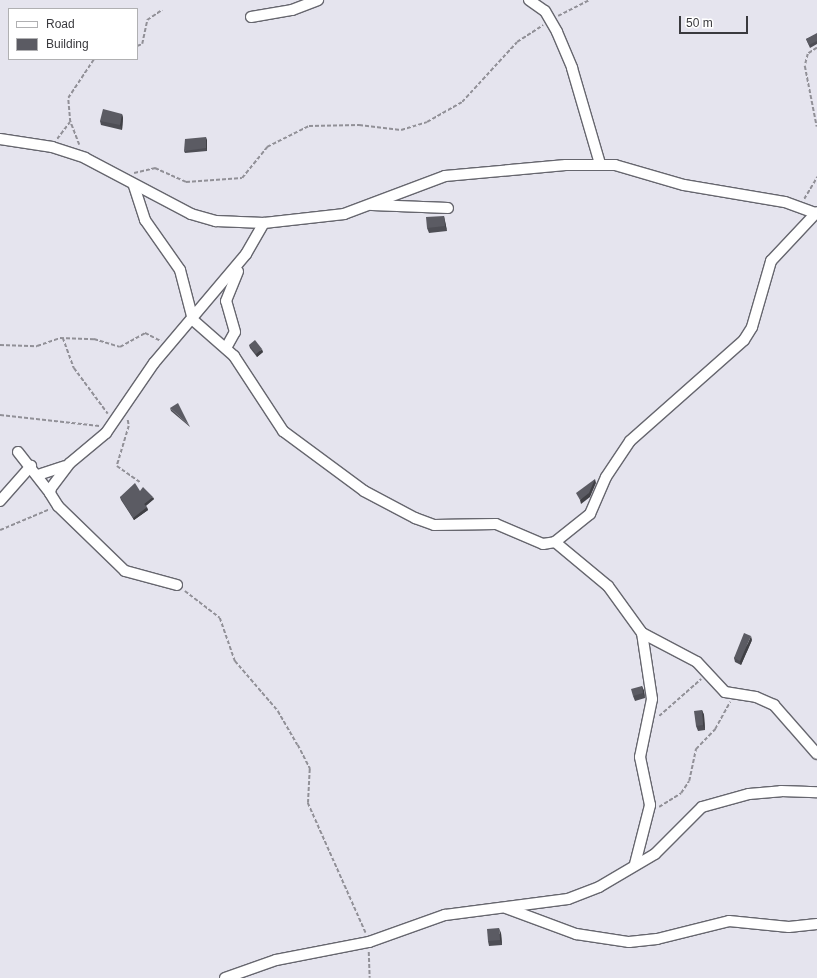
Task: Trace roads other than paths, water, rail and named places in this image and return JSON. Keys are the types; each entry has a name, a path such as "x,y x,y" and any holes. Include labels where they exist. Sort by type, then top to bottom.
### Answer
{"street":[{"path":"251,17 292,10 318,0"},
{"path":"529,0 552,20 572,68 600,164"},
{"path":"0,139 52,147 85,158 134,186 197,217 264,223 344,214 423,182 477,170 600,164 626,167 684,185 799,206 816,212 771,261 752,327 744,340 641,428 614,464 594,509 555,542 543,544 496,524 426,523 369,495 283,431 226,348 201,331 193,320 180,270 145,220 134,186"},
{"path":"368,205 448,208"},
{"path":"226,348 235,332 227,295 246,254 264,223"},
{"path":"38,474 70,463 94,445 123,411 154,363 193,320 246,254"},
{"path":"18,452 38,474 58,506 126,571 177,585"},
{"path":"50,493 70,463"},
{"path":"0,501 31,466"},
{"path":"555,542 608,586 642,633 652,699 640,757 650,793 649,812 635,864"},
{"path":"642,633 679,650 709,673 725,692 733,695 756,697 774,705 817,754"},
{"path":"225,978 276,960 369,942 445,915 574,897 599,887 662,848 702,807 749,794 781,791 817,792"},
{"path":"504,907 576,934 629,942 671,936 729,920 788,927 817,924"}]}
